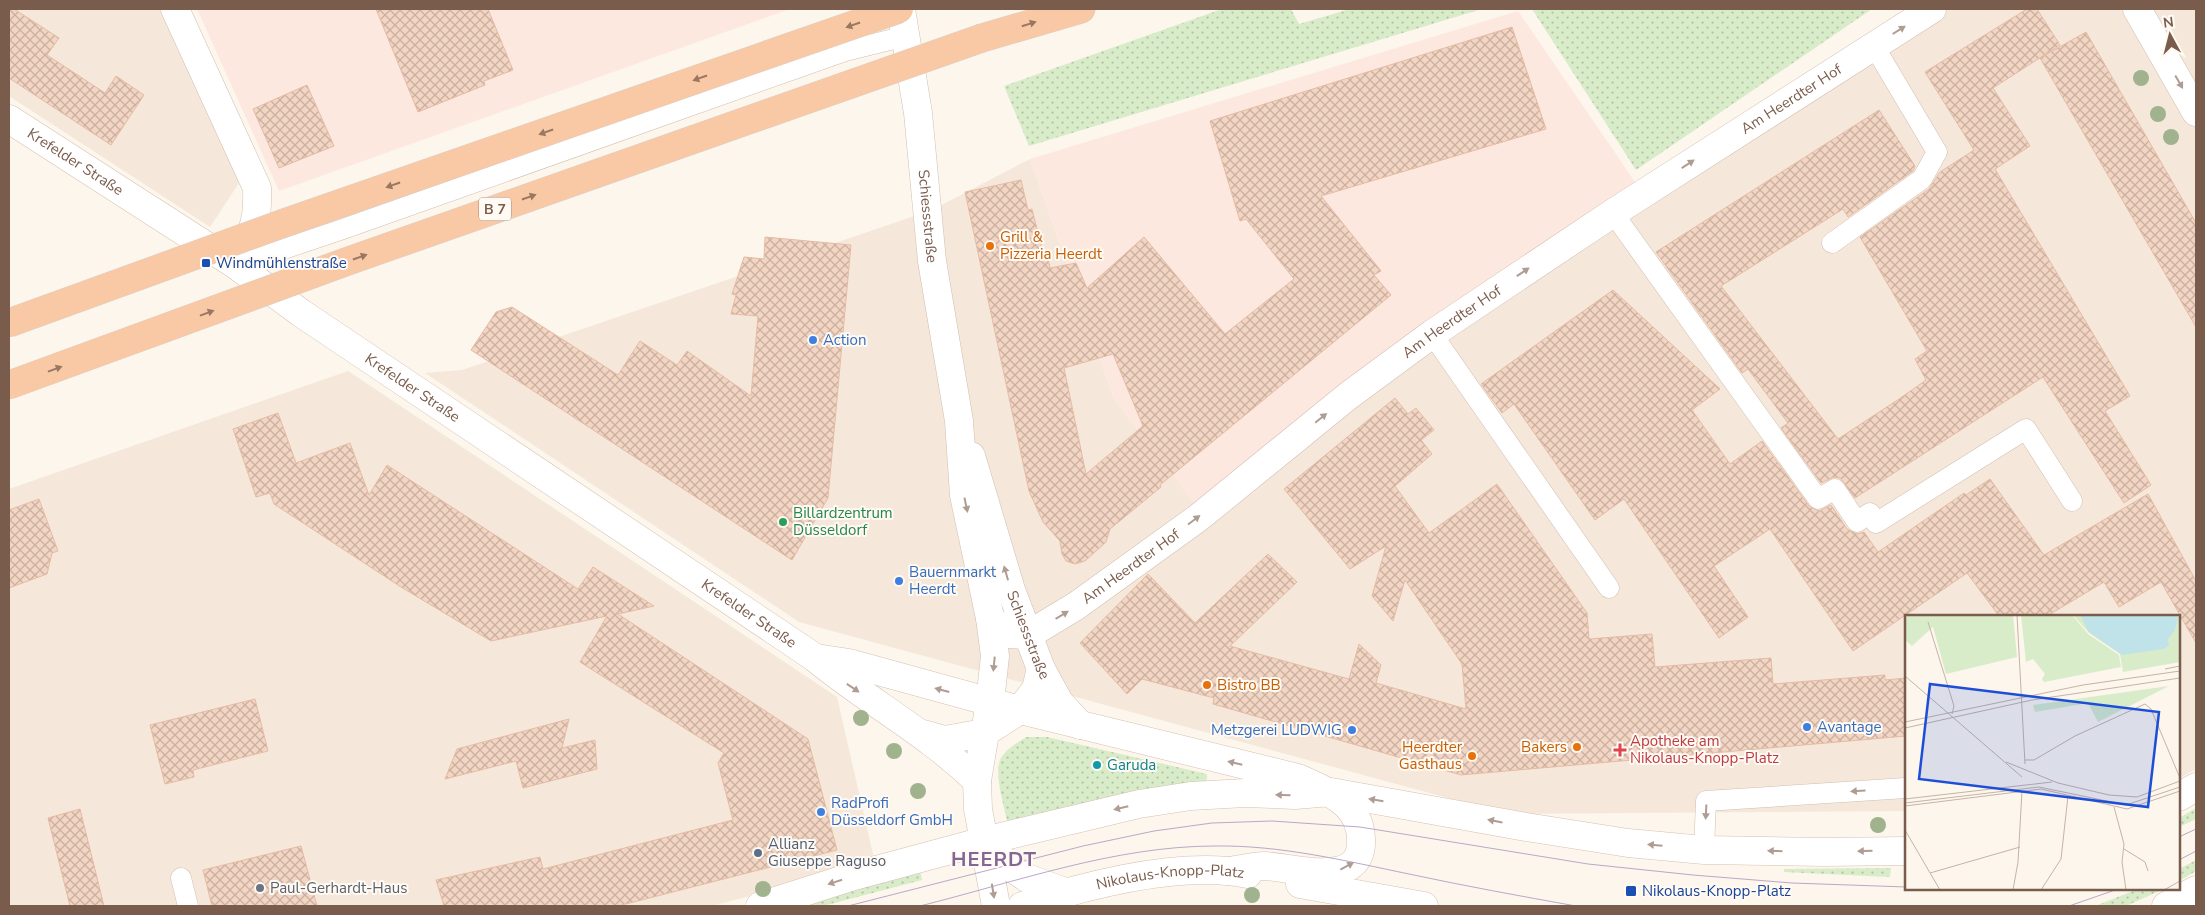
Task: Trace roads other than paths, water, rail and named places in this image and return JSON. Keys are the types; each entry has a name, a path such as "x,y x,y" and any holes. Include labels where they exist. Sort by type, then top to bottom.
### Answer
{"highway":[{"path":"9,323 286,222 900,9"},
{"name":"B 7","path":"9,385 351,260 982,38 1081,9"}],"main road":[{"path":"175,9 257,188 258,209 255,228 236,265"},
{"name":"Schiessstraße","path":"900,9 918,113 932,261 959,421 964,495 990,618 995,656 990,702"},
{"name":"Am Heerdter Hof","path":"1028,635 1076,606 1198,518 1348,396 1432,334 1613,212 1932,9"},
{"path":"2137,9 2196,112"},
{"name":"Krefelder Straße","path":"9,119 236,265 301,313 814,658 844,682 919,733 956,761 977,781"},
{"name":"Schiessstraße","path":"959,421 984,495 1011,590 1041,668 1059,702 1080,725"},
{"path":"990,618 1007,634 1028,635"},
{"name":"Krefelder Straße","path":"814,658 849,663 990,702"},
{"path":"919,733 945,740 984,733 1020,710 1036,689 1041,668"},
{"path":"996,906 978,809 977,781 990,702 1298,778 1331,792 1526,828 1628,843 1704,850 1905,851"},
{"path":"977,781 989,750 1007,734 1032,725 1080,725"},
{"path":"2180,796 2196,787"},
{"path":"760,906 854,876 984,841 1139,804 1191,796 1245,793 1295,795 1331,792 1353,810 1360,827 1362,845 1354,862 1328,873 1306,873 1264,866 1231,871"},
{"path":"984,841 1009,866 1027,878 1065,892"},
{"name":"Nikolaus-Knopp-Platz","path":"1022,906 1065,892 1115,880 1170,873 1231,871 1424,906"},
{"path":"2166,906 2196,890"}],"lane":[{"path":"236,265 343,230 845,51 906,36"},
{"path":"1832,243 1922,179 1937,152 1874,46"},
{"path":"1613,212 1818,499 1835,488 1857,522 1870,513 1876,523 2026,429 2072,501"},
{"path":"1432,334 1609,588"},
{"path":"1704,850 1706,801 1905,788"},
{"path":"182,878 188,906"}],"tram line":[{"path":"848,906 1083,846 1154,831 1212,823 1272,821 1360,827 1588,864 1693,875 1792,883 1905,887"},
{"path":"2180,837 2196,829"},
{"path":"920,906 1029,876 1103,859 1140,852 1215,846 1240,846 1289,851 1576,906"},
{"path":"2180,859 2196,851"},
{"path":"2069,906 2115,890"}],"place":[{"name":"Grill & Pizzeria Heerdt","path":"990,246"},
{"name":"Windmühlenstraße","path":"206,263"},
{"name":"Action","path":"813,340"},
{"name":"Billardzentrum Düsseldorf","path":"783,522"},
{"name":"Bauernmarkt Heerdt","path":"899,581"},
{"name":"Bistro BB","path":"1207,685"},
{"name":"Avantage","path":"1807,727"},
{"name":"Metzgerei LUDWIG","path":"1352,730"},
{"name":"Bakers","path":"1577,747"},
{"name":"Apotheke am Nikolaus-Knopp-Platz","path":"1620,750"},
{"name":"Heerdter Gasthaus","path":"1472,756"},
{"name":"Garuda","path":"1097,765"},
{"name":"RadProfi Düsseldorf GmbH","path":"821,812"},
{"name":"Allianz Giuseppe Raguso","path":"758,853"},
{"name":"Paul-Gerhardt-Haus","path":"260,888"},
{"name":"Nikolaus-Knopp-Platz","path":"1631,891"}],"district":[{"name":"HEERDT","path":"994,859"}]}
